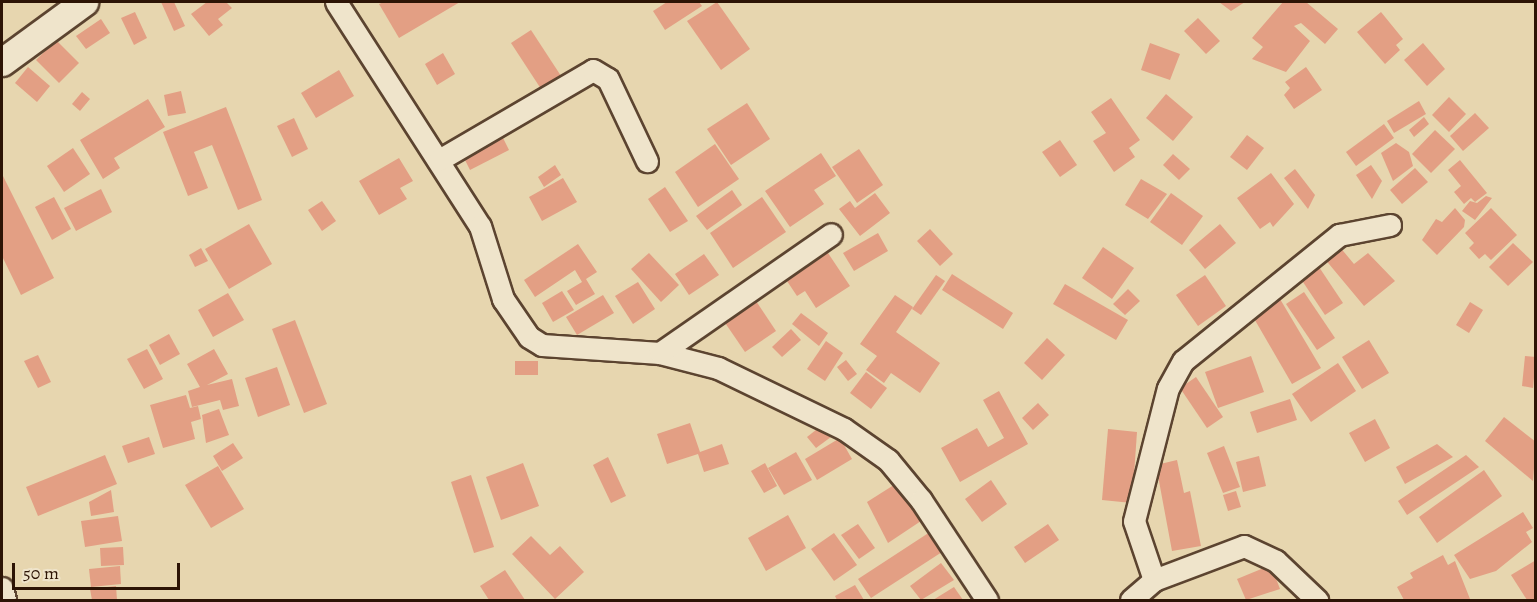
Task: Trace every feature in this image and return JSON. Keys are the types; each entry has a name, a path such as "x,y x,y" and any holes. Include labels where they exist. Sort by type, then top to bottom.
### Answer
{"street":[{"path":"2,62 84,2"},
{"path":"336,2 480,226 503,299 529,337 542,345 660,353 718,368 762,386 872,446 921,500 987,600"},
{"path":"439,160 593,70 608,80 647,161"},
{"path":"1154,580 1134,522 1168,388 1183,361 1339,235 1390,225"},
{"path":"660,353 831,234"},
{"path":"1131,600 1154,580 1244,546 1276,561 1317,600"},
{"path":"2,588 5,600"}],"building":[{"path":"161,2 174,2 185,26 174,31"},
{"path":"207,2 226,2 232,8 218,19 223,25 209,36 191,14"},
{"path":"384,2 460,2 399,38 379,4"},
{"path":"667,2 699,2 702,6 665,30 653,11"},
{"path":"717,2 750,49 721,70 687,21"},
{"path":"1219,2 1245,2 1231,11"},
{"path":"1283,2 1306,2 1338,29 1325,44 1301,23 1294,26 1310,41 1286,72 1252,59 1263,47 1252,38"},
{"path":"135,12 147,38 134,45 121,18"},
{"path":"1381,12 1403,39 1396,45 1400,50 1385,64 1357,32"},
{"path":"1198,18 1220,41 1206,54 1184,31"},
{"path":"101,19 110,33 86,49 76,36"},
{"path":"531,30 563,79 543,92 511,43"},
{"path":"56,40 79,63 59,83 36,60"},
{"path":"1150,43 1180,54 1170,80 1141,70"},
{"path":"1423,43 1445,69 1427,86 1404,60"},
{"path":"443,53 455,74 437,85 425,64"},
{"path":"28,67 50,86 37,102 15,83"},
{"path":"1306,67 1322,90 1294,109 1284,95 1290,88 1285,82"},
{"path":"339,70 354,96 316,118 301,93"},
{"path":"181,91 186,113 168,116 164,95"},
{"path":"82,92 90,99 80,111 72,104"},
{"path":"1166,94 1193,117 1173,141 1146,118"},
{"path":"1449,97 1466,114 1449,132 1432,115"},
{"path":"1111,98 1140,140 1129,148 1135,157 1114,172 1093,141 1106,133 1091,112"},
{"path":"148,99 165,127 114,158 120,168 103,179 80,140"},
{"path":"1419,101 1426,114 1394,133 1387,121"},
{"path":"747,103 770,139 731,165 707,129"},
{"path":"226,107 262,200 238,210 212,145 194,152 208,188 188,196 163,132"},
{"path":"1475,113 1489,128 1463,151 1450,136"},
{"path":"1424,117 1429,124 1414,137 1409,130"},
{"path":"294,118 308,149 292,157 277,126"},
{"path":"1384,124 1394,138 1356,166 1346,152"},
{"path":"1435,130 1455,149 1431,173 1412,154"},
{"path":"1247,135 1264,148 1247,170 1230,157"},
{"path":"502,136 509,150 470,170 463,156"},
{"path":"1060,140 1077,165 1060,177 1042,152"},
{"path":"1396,143 1409,152 1413,166 1393,181 1381,153"},
{"path":"715,144 739,179 698,207 675,172"},
{"path":"73,148 90,174 64,192 47,166"},
{"path":"859,149 883,185 857,203 832,167"},
{"path":"821,153 836,176 814,190 824,204 790,227 765,191"},
{"path":"1173,154 1190,169 1179,180 1163,165"},
{"path":"399,158 413,181 400,188 407,199 379,215 359,181"},
{"path":"1460,160 1487,193 1475,202 1471,198 1464,204 1454,192 1461,186 1448,170"},
{"path":"555,165 561,175 544,187 538,177"},
{"path":"1371,165 1382,181 1372,199 1356,175"},
{"path":"1415,168 1428,182 1402,204 1390,190"},
{"path":"1295,169 1315,195 1308,209 1284,178"},
{"path":"1271,173 1294,204 1273,227 1270,222 1260,229 1237,198"},
{"path":"2,174 54,278 21,295 2,256"},
{"path":"563,178 577,202 542,221 529,197"},
{"path":"1141,179 1167,194 1148,219 1125,205"},
{"path":"665,187 688,221 670,232 648,199"},
{"path":"101,189 112,212 76,231 64,208"},
{"path":"732,190 742,205 707,230 696,216"},
{"path":"875,193 890,213 860,236 839,209 850,201 855,208"},
{"path":"1171,193 1203,216 1182,245 1150,222"},
{"path":"1486,196 1492,198 1475,220 1462,211 1470,201 1477,203"},
{"path":"54,197 71,229 52,240 35,207"},
{"path":"762,197 786,232 733,268 710,233"},
{"path":"322,201 336,221 322,231 308,210"},
{"path":"1455,208 1465,220 1464,227 1437,255 1422,240 1436,219 1442,222"},
{"path":"1491,208 1517,235 1491,260 1485,254 1479,259 1469,248 1474,243 1465,233"},
{"path":"249,224 272,264 229,289 205,249"},
{"path":"1220,224 1236,243 1205,269 1189,250"},
{"path":"930,229 953,254 940,266 917,241"},
{"path":"878,233 888,251 854,271 843,253"},
{"path":"1513,243 1533,262 1508,286 1489,267"},
{"path":"578,244 597,272 586,279 595,294 576,305 567,291 582,282 575,270 535,297 524,280"},
{"path":"822,244 850,286 816,308 805,291 797,296 781,272"},
{"path":"1339,246 1354,264 1368,253 1395,281 1364,306 1324,258"},
{"path":"1103,247 1134,268 1112,299 1082,278"},
{"path":"201,248 208,261 195,267 189,255"},
{"path":"649,253 679,285 661,302 631,269"},
{"path":"704,254 719,275 689,295 675,274"},
{"path":"1317,264 1343,303 1325,315 1299,276"},
{"path":"952,274 1013,313 1003,329 942,290"},
{"path":"936,275 945,281 921,315 912,309"},
{"path":"1205,275 1226,306 1198,326 1176,295"},
{"path":"638,282 655,309 633,324 615,296"},
{"path":"1065,284 1128,320 1116,340 1053,304"},
{"path":"1128,289 1140,301 1125,315 1113,304"},
{"path":"562,291 574,310 553,322 542,303"},
{"path":"750,292 776,331 745,352 719,314"},
{"path":"1304,292 1335,338 1317,350 1286,304"},
{"path":"228,293 244,320 213,337 198,310"},
{"path":"603,295 614,313 577,335 566,317"},
{"path":"895,295 913,307 896,332 940,363 920,393 891,373 884,383 866,370 877,356 860,344"},
{"path":"1280,299 1321,368 1292,384 1252,315"},
{"path":"1470,302 1483,310 1469,333 1456,325"},
{"path":"801,313 828,333 819,346 792,324"},
{"path":"295,320 327,404 304,413 272,329"},
{"path":"791,329 801,340 782,357 772,347"},
{"path":"169,334 180,354 160,365 149,345"},
{"path":"1047,338 1065,355 1042,380 1024,363"},
{"path":"1369,340 1389,373 1362,389 1342,357"},
{"path":"826,341 843,353 825,381 807,369"},
{"path":"147,349 163,379 144,389 127,359"},
{"path":"214,349 228,374 207,385 232,379 239,406 223,410 220,400 192,407 188,391 200,387 187,364"},
{"path":"38,355 51,382 38,388 24,361"},
{"path":"1251,356 1264,392 1218,408 1205,372"},
{"path":"1525,356 1536,357 1533,388 1522,386"},
{"path":"846,360 857,374 848,381 837,367"},
{"path":"515,361 538,361 538,375 515,375"},
{"path":"1338,363 1356,391 1311,422 1292,394"},
{"path":"277,367 290,405 258,417 245,378"},
{"path":"866,372 887,388 871,409 850,393"},
{"path":"1196,377 1223,417 1207,428 1180,388"},
{"path":"999,391 1028,444 960,482 941,448 977,428 988,447 1004,438 983,400"},
{"path":"186,395 190,408 198,406 201,419 191,422 195,439 163,448 150,405"},
{"path":"1290,399 1297,420 1257,433 1250,412"},
{"path":"1038,403 1049,415 1033,430 1022,418"},
{"path":"219,409 229,435 206,443 202,415"},
{"path":"1504,417 1536,442 1533,481 1485,441"},
{"path":"1375,419 1390,448 1365,462 1349,433"},
{"path":"826,422 835,434 816,448 807,437"},
{"path":"690,423 700,452 722,444 729,464 704,472 698,454 667,464 657,434"},
{"path":"1108,429 1137,432 1132,503 1102,500"},
{"path":"149,437 155,454 128,463 122,446"},
{"path":"840,438 852,459 817,480 805,459"},
{"path":"233,443 243,458 222,471 213,456"},
{"path":"1437,444 1453,457 1405,484 1396,467"},
{"path":"1224,446 1240,487 1223,493 1207,453"},
{"path":"796,452 812,480 784,495 768,468"},
{"path":"105,455 117,484 38,516 26,487"},
{"path":"1466,455 1479,467 1407,515 1398,501"},
{"path":"1259,456 1266,486 1243,492 1236,462"},
{"path":"608,457 626,496 611,503 593,465"},
{"path":"1177,460 1184,493 1190,491 1201,546 1172,551 1156,465"},
{"path":"523,463 539,506 501,520 486,477"},
{"path":"765,463 777,486 764,493 751,471"},
{"path":"218,466 244,509 211,528 185,485"},
{"path":"1484,470 1502,496 1437,543 1419,517"},
{"path":"471,475 494,547 474,553 451,482"},
{"path":"991,480 1007,504 982,522 965,499"},
{"path":"897,483 921,521 888,543 867,502"},
{"path":"111,490 114,512 91,516 89,502"},
{"path":"1236,491 1241,507 1228,511 1223,495"},
{"path":"1523,512 1533,528 1526,532 1532,542 1496,571 1470,579 1454,555"},
{"path":"788,515 806,548 766,571 748,538"},
{"path":"118,516 122,541 85,547 81,521"},
{"path":"858,524 875,548 859,559 841,535"},
{"path":"1048,524 1059,540 1025,563 1014,547"},
{"path":"930,532 942,552 871,598 858,579"},
{"path":"834,533 857,565 834,581 811,549"},
{"path":"531,536 550,555 560,546 584,572 555,599 512,554"},
{"path":"123,547 124,565 101,566 100,548"},
{"path":"1443,555 1448,565 1455,561 1470,599 1404,600 1397,587 1413,578 1410,573"},
{"path":"1536,560 1536,600 1527,600 1511,575"},
{"path":"941,563 954,580 921,600 910,586"},
{"path":"1271,565 1280,589 1246,600 1237,579"},
{"path":"120,566 121,584 91,587 89,569"},
{"path":"505,570 525,600 489,600 480,586"},
{"path":"855,585 864,600 837,600 835,596"},
{"path":"116,586 117,600 92,600 90,589"},
{"path":"954,587 963,600 933,600"}]}
